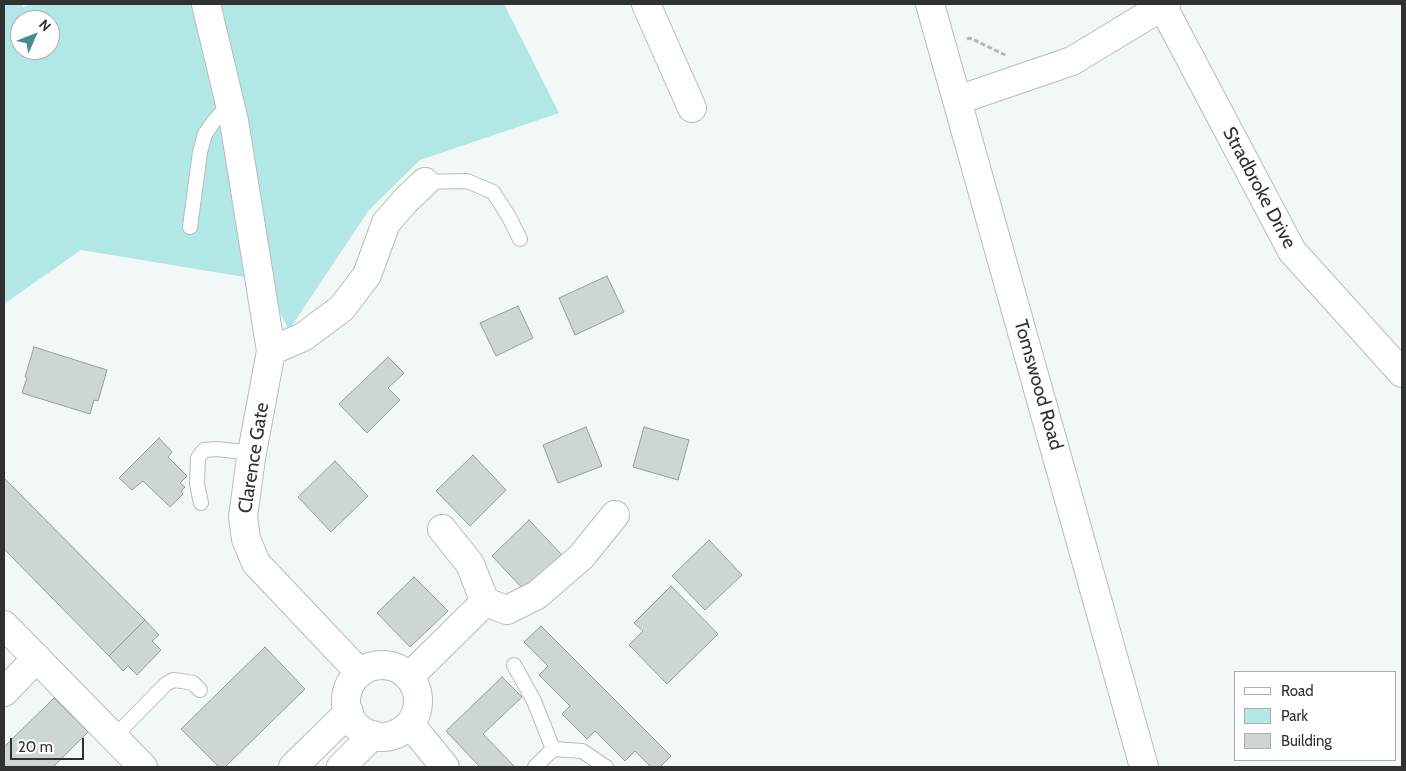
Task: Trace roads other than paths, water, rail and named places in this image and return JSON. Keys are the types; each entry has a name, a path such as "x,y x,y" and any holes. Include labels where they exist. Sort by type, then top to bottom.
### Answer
{"street":[{"name":"Clarence Gate","path":"206,4 236,130 271,351 252,453 243,517 246,539 256,563 360,673"},
{"path":"646,4 692,108"},
{"name":"Tomswood Road","path":"930,4 1144,767"},
{"path":"958,100 1072,61 1165,5"},
{"name":"Stradbroke Drive","path":"1165,5 1292,251 1402,373"},
{"path":"271,351 303,338 342,308 367,275 386,223 425,182"},
{"path":"442,529 470,564 485,602 507,610 537,595 581,557 615,515"},
{"path":"409,677 485,602"},
{"path":"4,625 143,767"},
{"path":"4,692 36,658"},
{"path":"385,665 403,671 409,677 415,686 418,696 418,706 410,724 395,735 377,737 360,729 354,723 348,712 347,697 353,680 360,673 367,668 385,665"},
{"path":"293,767 348,712"},
{"path":"410,724 445,767"},
{"path":"341,767 373,735"}],"lane":[{"path":"190,227 200,152 205,134 230,104"},
{"path":"425,182 467,180 492,192 509,217 520,239"},
{"path":"201,503 197,484 198,458 204,450 217,449 252,453"},
{"path":"514,665 534,701 553,749"},
{"path":"114,737 166,684 173,680 182,680 193,684 200,690"},
{"path":"535,767 553,749 582,751 606,767"}]}
